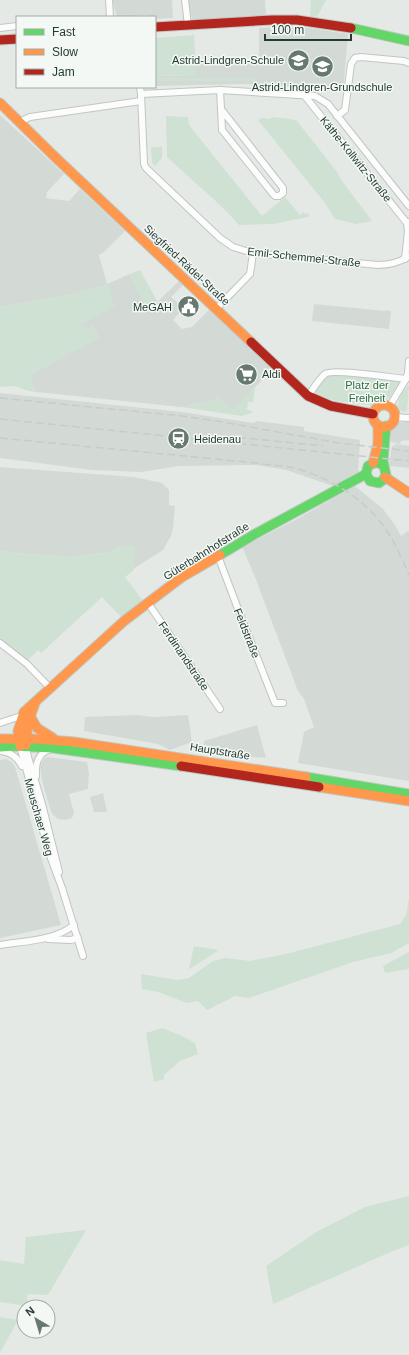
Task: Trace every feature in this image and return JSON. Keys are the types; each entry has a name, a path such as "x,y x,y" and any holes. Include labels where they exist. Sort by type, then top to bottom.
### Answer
{"street":[{"path":"109,0 110,16"},
{"path":"185,0 188,25"},
{"path":"156,27 265,20 297,20 349,28 409,40"},
{"path":"0,28 16,26"},
{"path":"0,40 16,39"},
{"path":"337,116 345,110 351,64 355,58 361,56 404,61 409,63"},
{"name":"Emil-Schemmel-Straße","path":"140,88 144,164 146,168 220,238 233,247 253,253 390,265 407,257 408,223"},
{"path":"220,90 221,110 222,130 273,194 279,196 283,193 284,188 221,110"},
{"name":"Käthe-Kollwitz-Straße","path":"19,122 30,117 141,98 220,90 315,96 328,104 409,206"},
{"name":"Käthe-Kollwitz-Straße","path":"304,95 408,223"},
{"name":"Siegfried-Rädel-Straße","path":"0,103 308,396 318,403 373,414"},
{"path":"216,309 250,274 253,253"},
{"path":"389,407 406,379 409,361"},
{"path":"308,396 326,373 330,372 406,379"},
{"path":"385,405 394,411 394,417 392,423 382,426 374,420 373,414 380,406 385,405"},
{"path":"394,417 409,418"},
{"path":"373,463 382,426"},
{"path":"382,426 383,464 386,470 385,477 376,483 370,481 366,474 368,466 378,462 383,464"},
{"name":"Güterbahnhofstraße","path":"23,742 26,731 26,717 24,712 124,621 182,577 255,534 366,474"},
{"path":"385,477 409,493"},
{"name":"Feldstraße","path":"218,556 275,703 283,703"},
{"name":"Ferdinandstraße","path":"148,603 220,709"},
{"path":"0,643 27,664 50,688"},
{"path":"0,723 18,717 26,717 56,744 42,753 37,760 36,771 38,790"},
{"path":"0,739 23,742"},
{"path":"0,747 23,742"},
{"name":"Hauptstraße","path":"23,742 169,756 409,794"},
{"name":"Meuschaer Weg","path":"23,742 26,772 49,853 62,888 83,956"},
{"name":"Meuschaer Weg","path":"23,742 38,790 58,866 62,888"},
{"name":"Hauptstraße","path":"56,744 160,763 409,801"},
{"path":"0,751 10,753 15,756 26,772"},
{"path":"0,945 59,934 68,930 74,925"},
{"path":"44,938 71,940 78,938"}],"shaded area":[{"path":"112,0 172,0 173,18 156,19 156,16 148,15 117,16"},
{"path":"187,0 265,0 266,16 195,21 192,18"},
{"name":"Astrid-Lindgren-Schule","path":"259,28 309,28 348,34 343,92 244,84 156,86 156,76 195,75 195,65 199,63 239,63 259,58"},
{"path":"0,115 64,174 47,192 46,198 69,201 80,189 125,231 99,255 107,284 130,274 147,308 155,304 179,281 183,285 171,297 184,308 173,320 182,329 192,327 209,310 272,369 233,411 216,396 217,400 181,407 36,392 30,375 97,338 98,337 93,326 85,331 81,324 114,306 107,285 69,295 0,307"},
{"path":"314,304 391,311 389,329 312,321"},
{"path":"0,393 182,412 253,423 257,421 304,427 304,431 360,440 358,472 333,486 286,470 256,465 179,466 141,472 92,470 0,458"},
{"path":"409,422 409,440 401,441 400,444 391,442 389,430 398,423"},
{"path":"395,444 409,446 409,468 389,466 392,446"},
{"path":"0,467 134,477 162,483 169,490 169,505 175,506 171,536 163,550 133,569 132,555 135,554 116,547 112,552 69,557 14,553 0,550"},
{"path":"355,486 383,509 401,536 408,531 409,532 409,781 298,763 304,732 314,727 304,699 298,691 255,577 242,547 299,518"},
{"path":"137,715 154,717 188,715 192,742 170,750 158,744 84,731 85,717"},
{"path":"257,725 266,758 204,753 204,741"},
{"path":"47,757 87,762 89,773 88,789 69,794 74,813 72,818 65,820 58,819 52,814 43,785 40,767 43,760"},
{"path":"6,759 12,762 15,767 61,925 0,938 0,760"},
{"path":"103,793 107,812 94,812 90,797"}],"green space":[{"path":"311,0 326,0 317,17 310,16"},
{"path":"194,35 196,75 156,76 156,38"},
{"path":"156,78 254,78 254,81 156,81"},
{"path":"166,116 188,117 189,125 262,216 285,197 300,215 303,212 305,214 308,213 309,216 273,224 239,225 167,157"},
{"path":"271,117 297,121 337,172 372,221 356,224 335,219 325,203 258,120 262,118 271,119"},
{"path":"151,147 162,147 162,158 155,166 152,163"},
{"path":"140,270 157,301 147,308 130,274"},
{"path":"107,285 115,306 81,324 85,330 93,326 98,337 97,338 30,375 36,392 15,386 0,387 0,307 69,295"},
{"name":"Platz der Freiheit","path":"332,373 397,380 399,383 389,398 372,405 338,401 326,398 316,393 315,390 327,375"},
{"path":"408,386 407,411 403,412 398,406 398,403"},
{"path":"255,387 253,402 248,402 247,410 252,411 252,413 242,416 181,407 217,400 216,395 233,411"},
{"path":"133,545 135,548 135,554 132,555 134,570 125,577 143,601 122,618 102,597 41,653 38,650 28,660 0,638 0,550 14,553 69,557 112,552 116,547"},
{"path":"409,898 409,943 391,953 353,962 249,998 235,996 207,1010 198,1001 187,1003 158,992 142,989 141,974 177,980 189,978 213,961 225,958 250,961 290,953 400,924 406,915"},
{"path":"194,946 219,950 188,970"},
{"path":"409,952 409,969 385,973 383,966"},
{"path":"162,1028 195,1043 198,1054 180,1061 164,1075 164,1079 154,1082 146,1033"},
{"path":"409,1196 409,1245 273,1304 266,1266 318,1231 365,1207"},
{"path":"86,1230 48,1295 28,1294 27,1299 16,1299 16,1304 0,1302 0,1260 24,1264 26,1237"},
{"path":"0,1317 16,1320 16,1324 0,1353"}],"railway":[{"path":"0,398 182,416 339,443 409,451"},
{"path":"0,419 409,461"},
{"path":"226,436 323,446"},
{"path":"0,438 285,466 303,471 331,482 357,499 368,509 387,531 409,575"}],"traffic: fast":[{"path":"351,28 409,41"},
{"path":"383,465 376,462 368,466 366,474 370,481 379,483 386,475 383,461 386,426"},
{"path":"220,555 255,534 366,474"},
{"path":"0,747 14,746 53,748 181,766"},
{"path":"306,777 409,794"}],"traffic: slow":[{"path":"0,103 251,342"},
{"path":"384,405 392,408 395,416 392,424 384,427 376,424 373,416 376,408 384,405"},
{"path":"373,463 378,444 378,425"},
{"path":"385,477 409,493"},
{"path":"20,746 18,731 24,712 124,621 182,577 220,555"},
{"path":"26,745 28,723 35,703"},
{"path":"30,716 37,728 53,738"},
{"path":"0,739 37,739 74,742 306,777"},
{"path":"319,787 409,801"}],"traffic: jam":[{"path":"156,27 272,20 297,20 351,28"},
{"path":"0,40 16,39"},
{"path":"251,342 308,396 331,406 373,414"},
{"path":"181,766 319,787"}],"place":[{"name":"Astrid-Lindgren-Schule","path":"299,60"},
{"name":"Astrid-Lindgren-Grundschule","path":"322,67"},
{"name":"MeGAH","path":"188,307"},
{"name":"Aldi","path":"246,374"},
{"name":"Heidenau","path":"178,439"}]}
